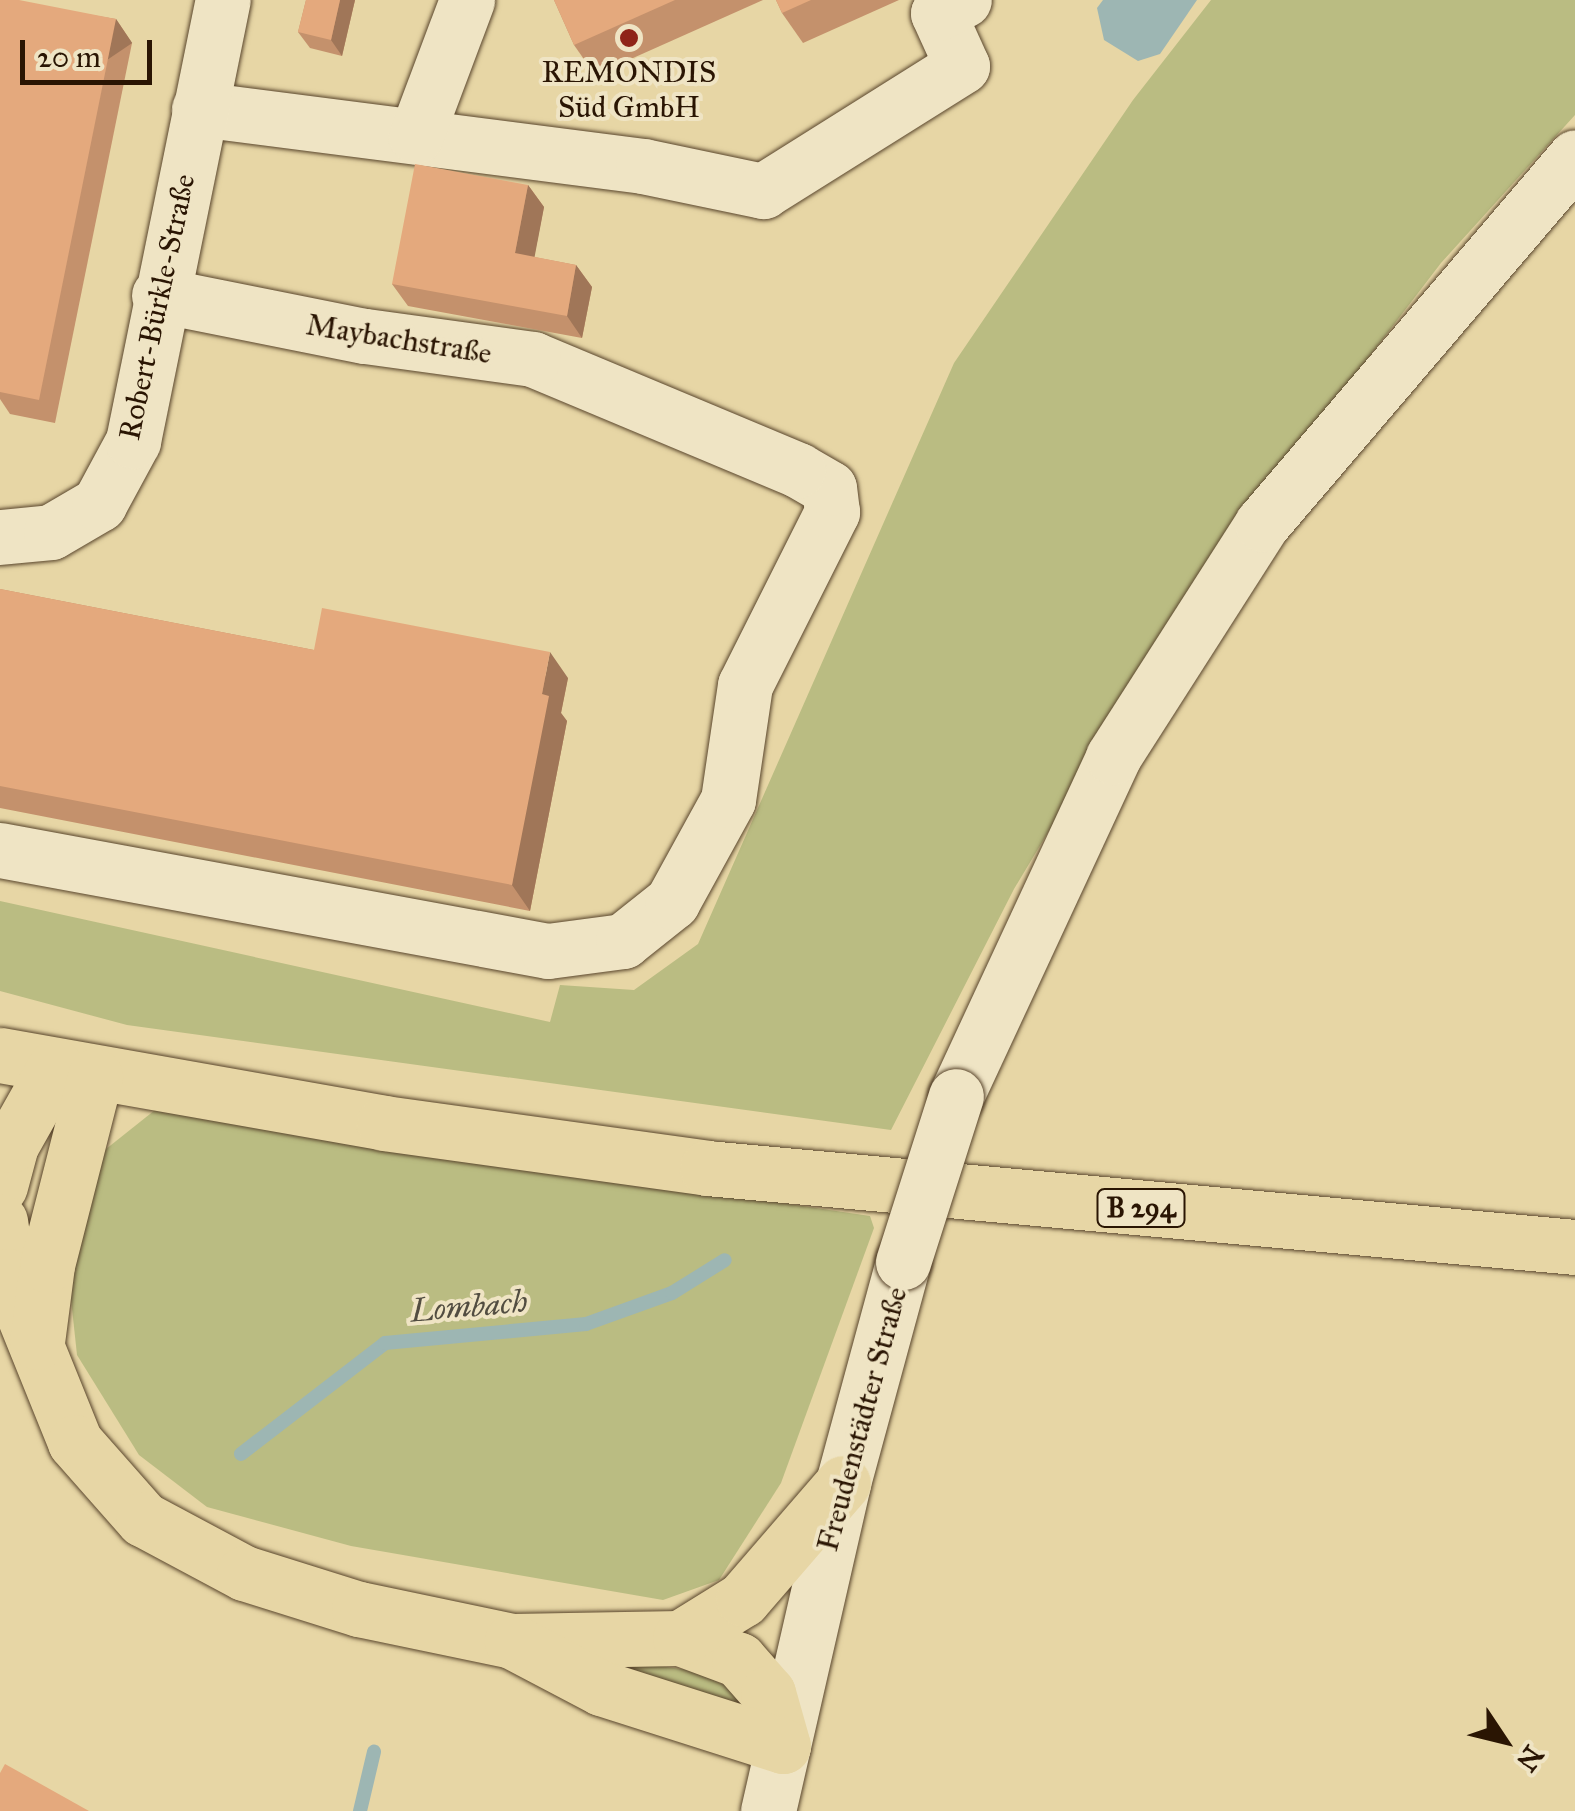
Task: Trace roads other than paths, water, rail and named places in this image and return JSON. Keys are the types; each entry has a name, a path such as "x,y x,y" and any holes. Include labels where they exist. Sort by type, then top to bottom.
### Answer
{"main road":[{"name":"B 294","path":"0,1055 75,1071 707,1168 1575,1247"},
{"path":"0,1186 11,1145 75,1071"},
{"path":"36,1355 75,1071"},
{"path":"0,1221 8,1276 36,1355 75,1442 143,1519 244,1573 358,1609 512,1641 680,1638 739,1660 768,1693 783,1746"},
{"path":"680,1638 743,1599 844,1483"},
{"path":"512,1641 601,1688 783,1746"}],"street":[{"name":"Robert-Bürkle-Straße","path":"0,537 50,532 99,504 132,441 223,0"},
{"path":"416,136 467,0"},
{"path":"199,109 643,166 763,191 962,66 938,13 964,0"},
{"name":"Freudenstädter Straße","path":"768,1811 844,1483 903,1262 956,1096 1113,757 1262,524 1575,157"},
{"name":"Maybachstraße","path":"0,850 548,951 623,941 672,902 728,800 744,685 832,512 829,488 798,470 630,405 533,360 364,336 159,296"}],"water":[{"path":"1103,0 1197,0 1160,54 1138,61 1104,40 1097,8"}],"waterway":[{"name":"Lombach","path":"241,1454 385,1343 586,1324 672,1293 725,1260"},
{"name":"Lombach","path":"360,1811 374,1752"}],"place":[{"name":"REMONDIS Süd GmbH","path":"629,38"}]}
